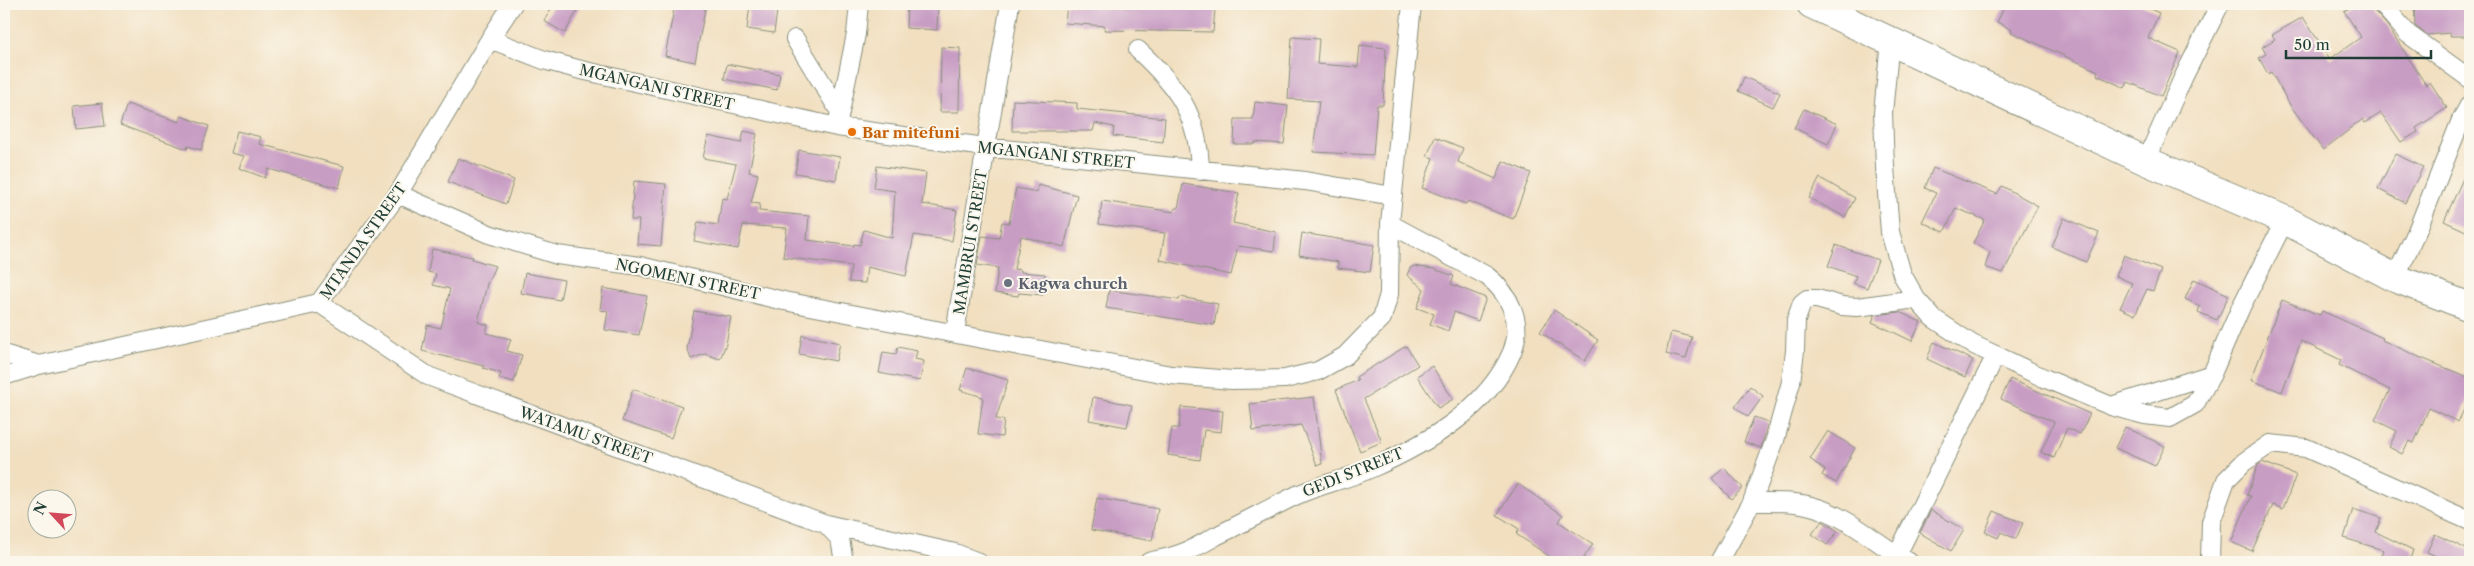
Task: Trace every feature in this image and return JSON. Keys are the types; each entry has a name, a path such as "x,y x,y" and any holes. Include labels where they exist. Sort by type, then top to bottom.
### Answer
{"highway":[{"path":"1811,4 2146,161 2285,220 2395,278 2470,307"}],"street":[{"name":"MTANDA STREET","path":"4,376 39,365 319,303 398,194 490,39 513,4"},
{"path":"839,119 856,34 859,4"},
{"name":"MAMBRUI STREET","path":"956,332 1010,4"},
{"name":"NGOMENI STREET","path":"398,194 489,234 557,255 640,266 784,301 956,332 1171,376 1232,380 1285,379 1318,371 1344,356 1382,318 1389,294 1392,196 1412,4"},
{"path":"2146,161 2183,78 2220,4"},
{"path":"2382,4 2408,34 2470,79"},
{"name":"MGANGANI STREET","path":"490,39 544,60 581,70 985,147 1305,181 1392,196"},
{"path":"795,39 839,119"},
{"path":"1890,41 1884,113 1890,232 1902,274 1916,299 1933,318 1972,344 1996,356 2110,406 2145,415 2170,418 2195,404 2212,374 2241,307 2285,220"},
{"path":"1138,50 1168,78 1176,89 1198,140 1200,171"},
{"path":"2395,278 2417,231 2461,120 2470,104"},
{"name":"GEDI STREET","path":"1149,562 1183,558 1298,495 1372,468 1424,442 1462,415 1493,385 1504,370 1516,342 1517,322 1508,297 1487,276 1390,224"},
{"path":"1719,562 1752,502 1775,440 1788,391 1795,351 1796,320 1802,303 1807,300 1817,299 1842,306 1857,307 1886,301 1916,299"},
{"name":"WATAMU STREET","path":"319,303 428,376 826,524"},
{"path":"4,354 39,365"},
{"path":"1752,502 1783,502 1811,506 1844,521 1903,559 1996,356"},
{"path":"2110,406 2212,374"},
{"path":"2210,562 2211,522 2226,480 2244,462 2270,444 2306,448 2470,521"},
{"path":"826,524 840,538 844,562"},
{"path":"826,524 955,553 978,562"}],"building":[{"path":"554,4 581,4 565,33 544,21"},
{"path":"675,4 706,4 695,62 665,56"},
{"path":"750,4 778,4 774,33 747,29"},
{"path":"907,4 938,4 937,30 906,28"},
{"path":"1067,4 1131,7 1133,4 1215,9 1213,32 1104,30 1105,26 1065,23"},
{"path":"2006,4 2139,4 2159,13 2148,38 2180,52 2161,96 2128,82 2125,88 2097,75 2098,71 2011,32 2012,30 1997,22"},
{"path":"2356,4 2372,4 2374,11 2387,25 2426,85 2430,82 2447,108 2416,128 2418,132 2401,142 2381,113 2365,123 2363,119 2323,150 2290,105 2271,72 2268,74 2259,58 2266,54 2262,47 2275,39 2272,35 2303,17 2330,59 2361,37 2344,11"},
{"path":"2414,4 2470,4 2470,36 2450,36 2450,33 2427,35 2415,26"},
{"path":"1292,37 1319,39 1317,64 1358,67 1360,45 1386,48 1383,105 1377,105 1373,155 1313,152 1319,101 1288,99"},
{"path":"941,47 960,48 959,112 940,112"},
{"path":"727,64 780,74 777,90 724,79"},
{"path":"1744,77 1780,93 1773,107 1738,91"},
{"path":"1013,100 1077,103 1077,109 1165,118 1163,142 1113,136 1114,127 1095,123 1093,131 1012,131"},
{"path":"1255,102 1288,106 1284,144 1255,142 1255,144 1234,144 1235,119 1253,119"},
{"path":"102,103 105,126 76,129 74,106"},
{"path":"127,104 179,122 181,116 209,126 201,150 188,146 187,149 120,125"},
{"path":"1804,109 1837,124 1828,144 1794,128"},
{"path":"237,131 261,137 259,144 344,166 339,188 268,169 265,178 239,168 244,156 231,153"},
{"path":"744,131 757,134 749,172 758,174 751,203 760,204 759,211 809,216 807,240 854,246 854,244 860,245 864,230 892,238 895,191 874,188 877,166 926,173 922,204 957,210 952,241 914,235 906,276 867,267 865,283 849,282 851,266 783,257 787,228 743,225 738,249 694,241 698,222 718,225 722,198 727,199 736,164 703,158 708,136 741,143"},
{"path":"1435,137 1463,148 1458,162 1496,179 1503,161 1531,173 1513,219 1468,201 1466,204 1422,188 1433,158 1427,156"},
{"path":"799,150 840,157 836,180 795,173"},
{"path":"2395,154 2423,167 2405,203 2378,189"},
{"path":"458,158 514,180 506,204 448,182"},
{"path":"2470,163 2470,233 2444,221"},
{"path":"1933,168 1997,194 2002,186 2038,206 2003,273 1985,267 1990,252 1973,243 1985,220 1956,208 1944,232 1922,222 1936,193 1925,188"},
{"path":"1820,178 1855,198 1845,217 1809,198"},
{"path":"634,181 666,184 661,246 637,244 639,220 631,220"},
{"path":"1183,184 1239,193 1233,223 1276,232 1274,251 1238,246 1231,275 1160,260 1165,233 1099,224 1102,201 1174,212 1175,208 1178,208"},
{"path":"1038,185 1077,195 1064,247 1021,236 1014,269 1021,270 1021,272 1045,274 1043,295 1019,293 1018,296 995,293 998,268 977,265 982,236 999,238 1002,222 1009,223 1016,188 1037,192"},
{"path":"2064,218 2099,233 2086,262 2052,247"},
{"path":"1302,233 1374,245 1370,272 1338,268 1338,262 1299,255"},
{"path":"1836,245 1878,260 1867,288 1853,283 1856,276 1828,266"},
{"path":"432,249 473,257 472,259 495,266 487,284 478,322 488,325 486,333 511,339 507,351 522,355 514,382 499,378 501,373 483,368 484,366 422,351 427,325 441,328 450,289 433,285 436,274 428,272"},
{"path":"2124,255 2161,270 2153,291 2147,289 2135,315 2120,308 2132,283 2116,276"},
{"path":"1414,266 1434,269 1454,276 1451,284 1486,298 1478,321 1454,312 1448,331 1430,324 1434,314 1417,308 1424,289 1407,275 1410,268"},
{"path":"525,273 564,280 560,300 521,293"},
{"path":"2194,279 2229,295 2217,320 2198,312 2200,306 2185,299"},
{"path":"603,288 647,296 639,335 605,330 608,311 600,310"},
{"path":"1109,290 1179,300 1180,297 1218,304 1214,325 1106,308"},
{"path":"2282,300 2320,315 2322,311 2383,338 2382,340 2419,357 2470,378 2470,397 2458,422 2429,408 2414,443 2409,441 2402,454 2389,447 2397,431 2375,420 2390,390 2339,365 2341,360 2301,341 2282,392 2251,380"},
{"path":"1554,310 1598,340 1585,361 1540,332"},
{"path":"694,311 731,317 726,344 720,359 705,354 691,359 687,348"},
{"path":"1899,312 1921,322 1912,341 1872,322 1875,315"},
{"path":"1671,332 1692,337 1686,359 1666,354"},
{"path":"802,335 840,343 836,361 799,354"},
{"path":"1934,342 1973,360 1965,377 1927,359"},
{"path":"1406,346 1418,365 1364,399 1382,442 1360,451 1336,390 1358,380 1356,377"},
{"path":"898,347 917,351 915,359 924,361 920,381 879,373 883,352 896,354"},
{"path":"1432,366 1453,399 1438,408 1417,376"},
{"path":"967,368 1008,380 996,419 1004,420 1002,437 978,434 983,397 960,390"},
{"path":"2010,379 2090,414 2080,434 2067,428 2054,458 2041,452 2054,422 2001,399"},
{"path":"1750,386 1763,396 1748,417 1735,407"},
{"path":"633,389 682,406 671,438 622,421"},
{"path":"1093,397 1132,405 1127,427 1089,420"},
{"path":"1314,397 1322,464 1317,465 1301,425 1253,431 1250,404"},
{"path":"1181,407 1223,411 1221,432 1204,430 1200,460 1168,455 1172,428 1179,428"},
{"path":"1754,417 1768,422 1761,448 1744,442"},
{"path":"2125,427 2165,446 2155,466 2115,448"},
{"path":"1828,431 1855,448 1836,483 1822,475 1825,470 1810,459"},
{"path":"2262,462 2296,475 2283,509 2273,505 2252,551 2231,542 2251,496 2247,495 2258,465"},
{"path":"1724,468 1743,488 1731,499 1712,478"},
{"path":"1518,484 1563,515 1559,522 1593,544 1581,562 1544,562 1549,556 1516,534 1519,529 1497,515"},
{"path":"1097,498 1158,509 1152,541 1091,530"},
{"path":"2353,509 2381,518 2376,532 2413,550 2410,559 2407,558 2406,562 2378,562 2383,550 2344,538"},
{"path":"1931,510 1964,530 1951,551 1920,533"},
{"path":"1994,511 2023,523 2016,539 2001,532 1998,538 1985,532"},
{"path":"1822,521 1838,531 1827,545 1812,534"},
{"path":"2435,534 2470,551 2470,562 2449,562 2427,552"}],"place":[{"name":"Bar mitefuni","path":"852,132"},
{"name":"Kagwa church","path":"1008,283"}]}
